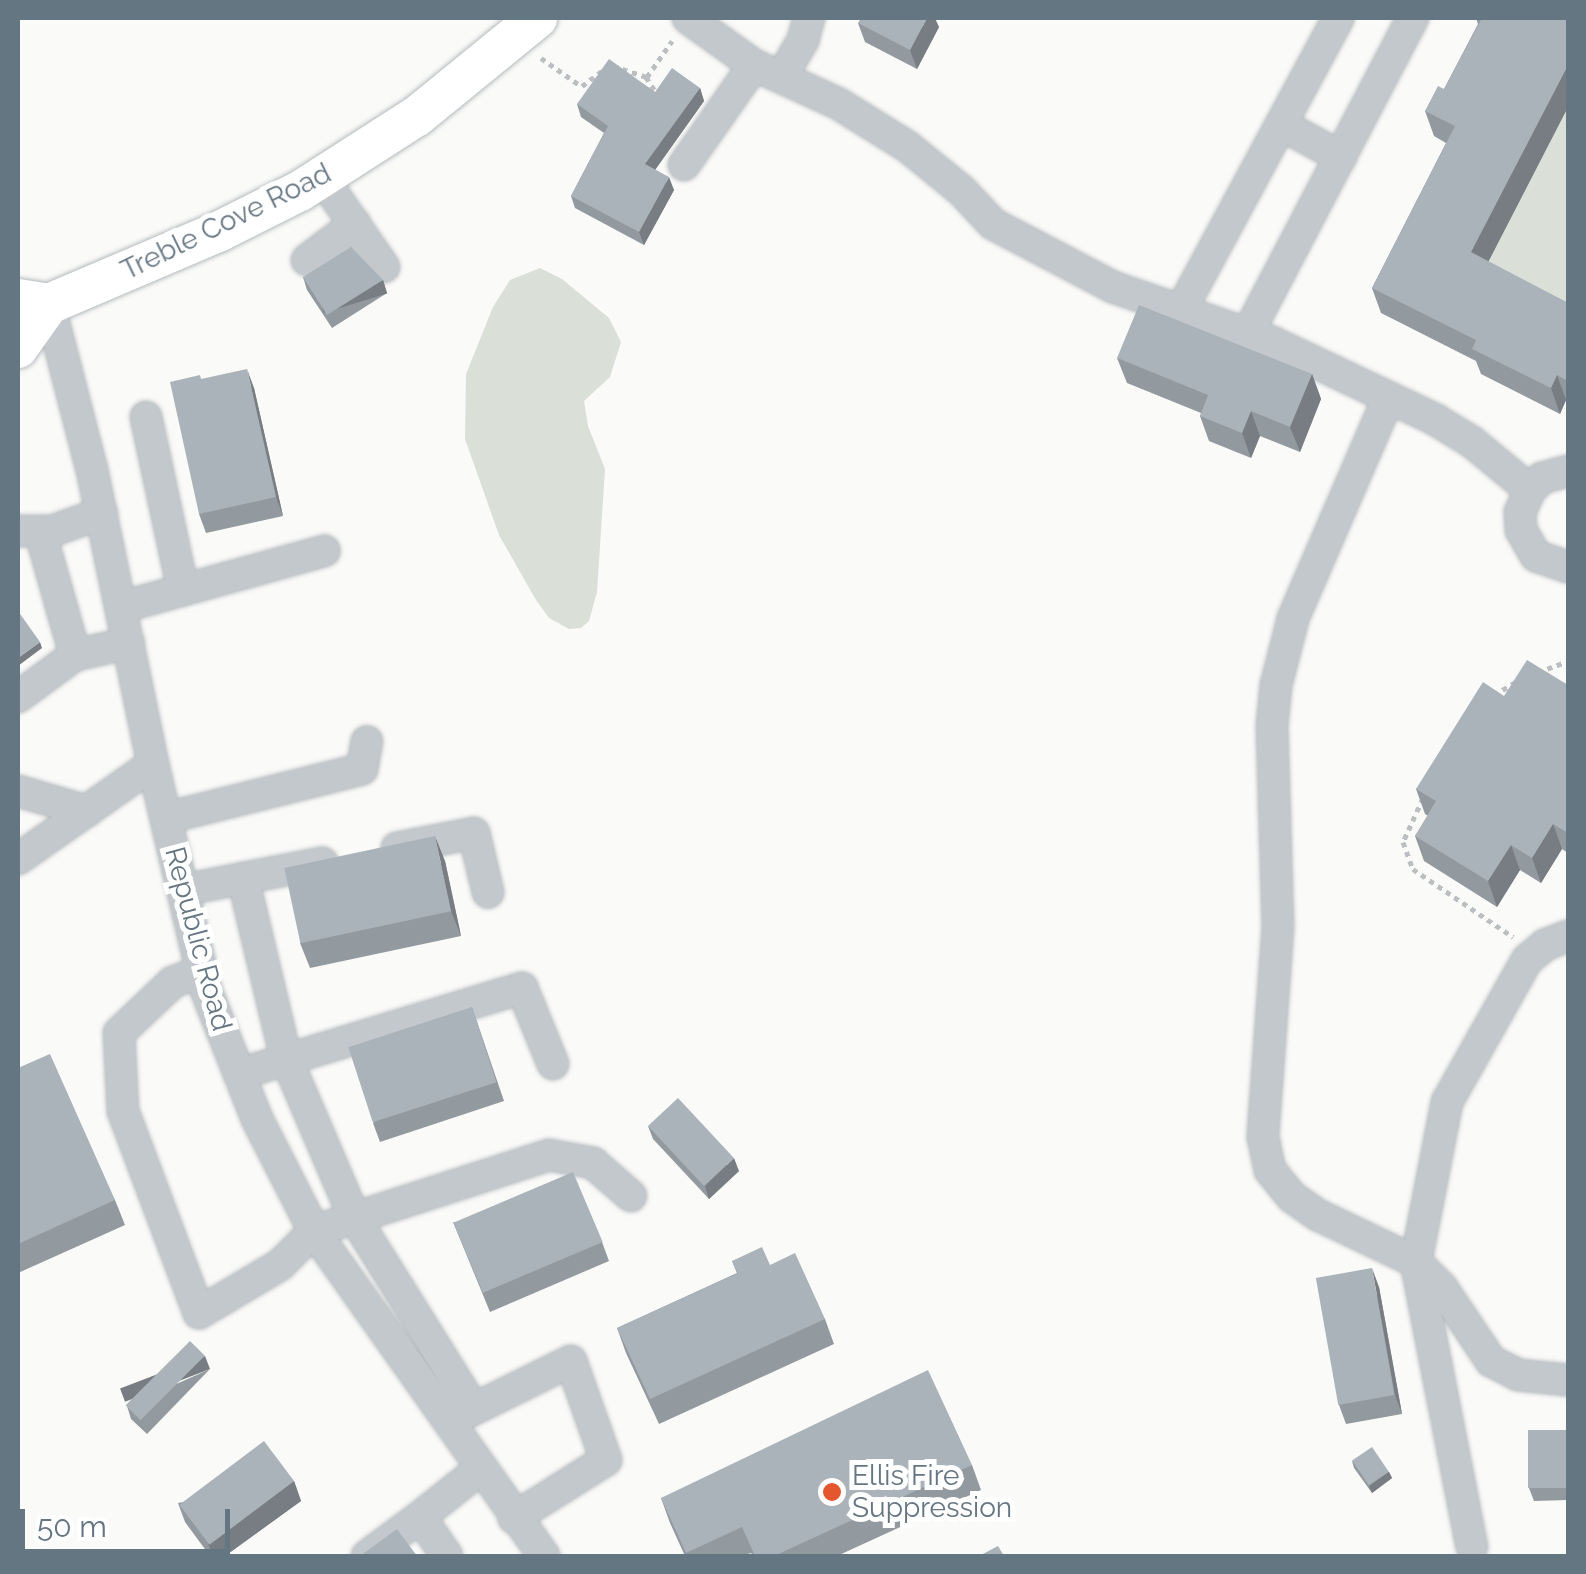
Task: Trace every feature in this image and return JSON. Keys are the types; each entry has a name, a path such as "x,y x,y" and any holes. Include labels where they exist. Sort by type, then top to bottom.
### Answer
{"main road":[{"name":"Treble Cove Road","path":"33,301 220,231 323,179 538,37"},
{"path":"18,348 33,301"}],"street":[{"path":"688,18 768,70 855,113 908,148 962,190 993,224 1113,287 1248,333 1461,434 1530,490"},
{"path":"684,165 768,70 804,40 809,18"},
{"path":"1180,312 1338,18"},
{"path":"1248,333 1412,18"},
{"path":"1282,125 1342,157"},
{"path":"323,179 384,266"},
{"path":"307,260 355,224"},
{"name":"Republic Road","path":"33,301 102,513 153,764 202,971 268,1149 314,1231 460,1416 479,1470 544,1556"},
{"path":"1388,399 1293,619 1278,674 1272,726 1278,926 1262,1137 1270,1170 1292,1197 1318,1215 1416,1262 1442,1288 1492,1361 1518,1375 1568,1380"},
{"path":"146,417 183,590"},
{"path":"1568,471 1542,478 1530,490 1520,512 1527,544 1548,564 1568,567"},
{"path":"71,648 29,531 102,513"},
{"path":"122,607 324,550"},
{"path":"18,677 71,648 130,643"},
{"path":"18,696 71,648"},
{"path":"166,818 362,769 368,741"},
{"path":"18,859 153,764"},
{"path":"18,791 87,810"},
{"path":"183,890 474,833 488,892"},
{"path":"243,878 286,1058 354,1217 460,1416 571,1361 606,1460 514,1518"},
{"path":"1472,1547 1416,1262 1442,1114 1531,956 1568,936"},
{"path":"202,971 173,982 119,1033 123,1111 199,1314 280,1265 314,1231 549,1155 592,1163 631,1196"},
{"path":"239,1074 522,988 553,1064"},
{"path":"367,1556 479,1470"},
{"path":"420,1517 447,1556"}],"path":[{"path":"638,89 688,18"},
{"path":"538,37 592,93"},
{"path":"582,86 612,66 646,77 662,102"},
{"path":"1487,700 1516,681 1568,661"},
{"path":"1430,787 1404,834 1404,850 1413,869 1507,932 1531,956"}],"shaded area":[{"path":"1568,107 1568,323 1480,278"},
{"path":"540,268 562,279 609,318 621,342 610,377 584,401 588,426 605,469 597,592 589,621 581,628 569,629 549,618 536,600 499,535 465,439 466,374 493,307 510,280"}],"building":[{"path":"861,18 927,18 910,50 858,23"},
{"path":"1482,18 1568,18 1568,70 1471,252 1568,303 1568,381 1557,375 1551,388 1472,349 1476,340 1372,288 1455,126 1425,111 1438,86 1444,89"},
{"path":"609,59 655,92 672,68 700,88 645,164 669,177 639,232 571,196 608,126 577,104"},
{"path":"351,247 383,280 327,315 303,277"},
{"path":"1139,305 1312,374 1290,427 1251,411 1242,433 1200,416 1208,395 1117,358"},
{"path":"247,369 276,497 199,514 170,382"},
{"path":"18,611 40,642 18,658"},
{"path":"1527,660 1568,685 1568,833 1553,824 1532,858 1511,845 1488,881 1415,836 1436,801 1416,789 1483,682 1504,696"},
{"path":"435,836 451,911 300,943 284,868"},
{"path":"472,1007 496,1082 373,1122 348,1047"},
{"path":"50,1054 115,1200 18,1244 18,1068"},
{"path":"678,1098 734,1158 704,1186 648,1126"},
{"path":"573,1172 603,1242 483,1293 453,1223"},
{"path":"762,1247 770,1265 795,1253 825,1319 650,1399 617,1328 738,1273 732,1261"},
{"path":"1372,1268 1394,1395 1338,1405 1316,1278"},
{"path":"190,1341 205,1356 141,1420 126,1405"},
{"path":"928,1370 972,1465 774,1556 755,1556 742,1527 686,1553 661,1498"},
{"path":"1528,1430 1568,1430 1568,1488 1528,1488"},
{"path":"264,1441 294,1481 209,1545 179,1505"},
{"path":"1372,1447 1389,1472 1369,1485 1352,1460"},
{"path":"397,1529 417,1556 360,1556"},
{"path":"998,1546 1004,1556 979,1556"}],"place":[{"name":"Ellis Fire Suppression","path":"832,1492"}]}
